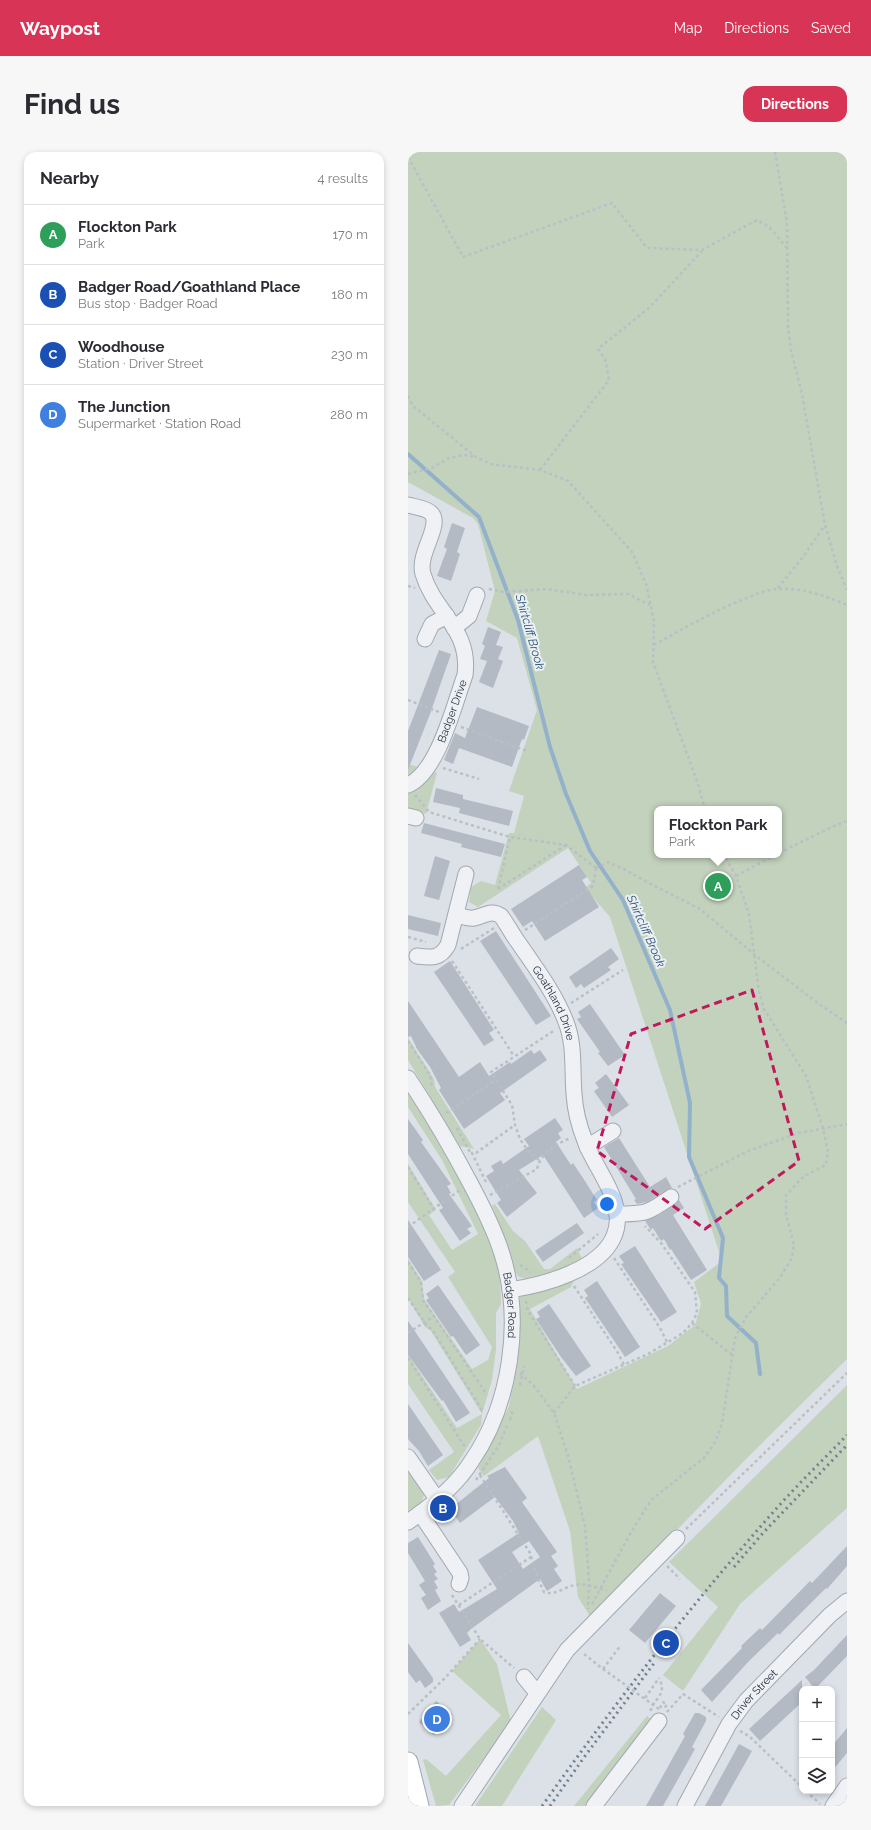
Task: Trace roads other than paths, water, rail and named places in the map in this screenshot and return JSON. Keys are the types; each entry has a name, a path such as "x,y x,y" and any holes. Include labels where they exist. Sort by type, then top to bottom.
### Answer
{"main road":[{"path":"409,1771 419,1806"}],"street":[{"name":"Badger Drive","path":"408,505 427,511 434,519 435,525 422,560 422,571 426,584 462,641 466,664 465,675 437,751 430,765 410,789"},
{"path":"425,639 432,624 451,622 469,616 477,595"},
{"path":"417,956 436,957 443,953 447,953 466,874"},
{"name":"Goathland Drive","path":"456,915 470,918 489,912 496,913 505,922 552,994 567,1023 573,1055 575,1107 582,1133 587,1147 608,1185 617,1214 615,1232 607,1247 586,1264 565,1269 545,1284 510,1290"},
{"name":"Badger Road","path":"408,1078 434,1120 462,1187 493,1231 502,1253 510,1290 512,1316 508,1366 504,1387 491,1424 472,1461 456,1481 437,1499 408,1522"},
{"path":"587,1147 613,1131"},
{"path":"617,1214 636,1214 651,1211 671,1197"},
{"path":"408,1457 437,1499"},
{"path":"420,1513 460,1573 461,1578 459,1584"},
{"path":"462,1806 567,1650 677,1538"},
{"name":"Driver Street","path":"685,1806 736,1713 830,1615 847,1601"},
{"path":"524,1677 537,1693"},
{"path":"594,1806 659,1715"},
{"path":"833,1806 847,1786"}],"waterway":[{"name":"Shirtcliff Brook","path":"408,454 479,517 518,620 550,747 566,794 590,851 623,900 670,1010 690,1103 689,1157 723,1238 719,1278 726,1286 727,1316 756,1343 760,1374"}],"railway":[{"path":"542,1806 623,1695 708,1588 797,1486 847,1435"},
{"path":"734,1567 763,1533 847,1445"},
{"path":"550,1806 655,1662"}],"place":[{"name":"Flockton Park","path":"718,886"},
{"name":"Badger Road/Goathland Place","path":"443,1508"},
{"name":"Woodhouse","path":"666,1643"},
{"name":"The Junction","path":"437,1719"}]}
